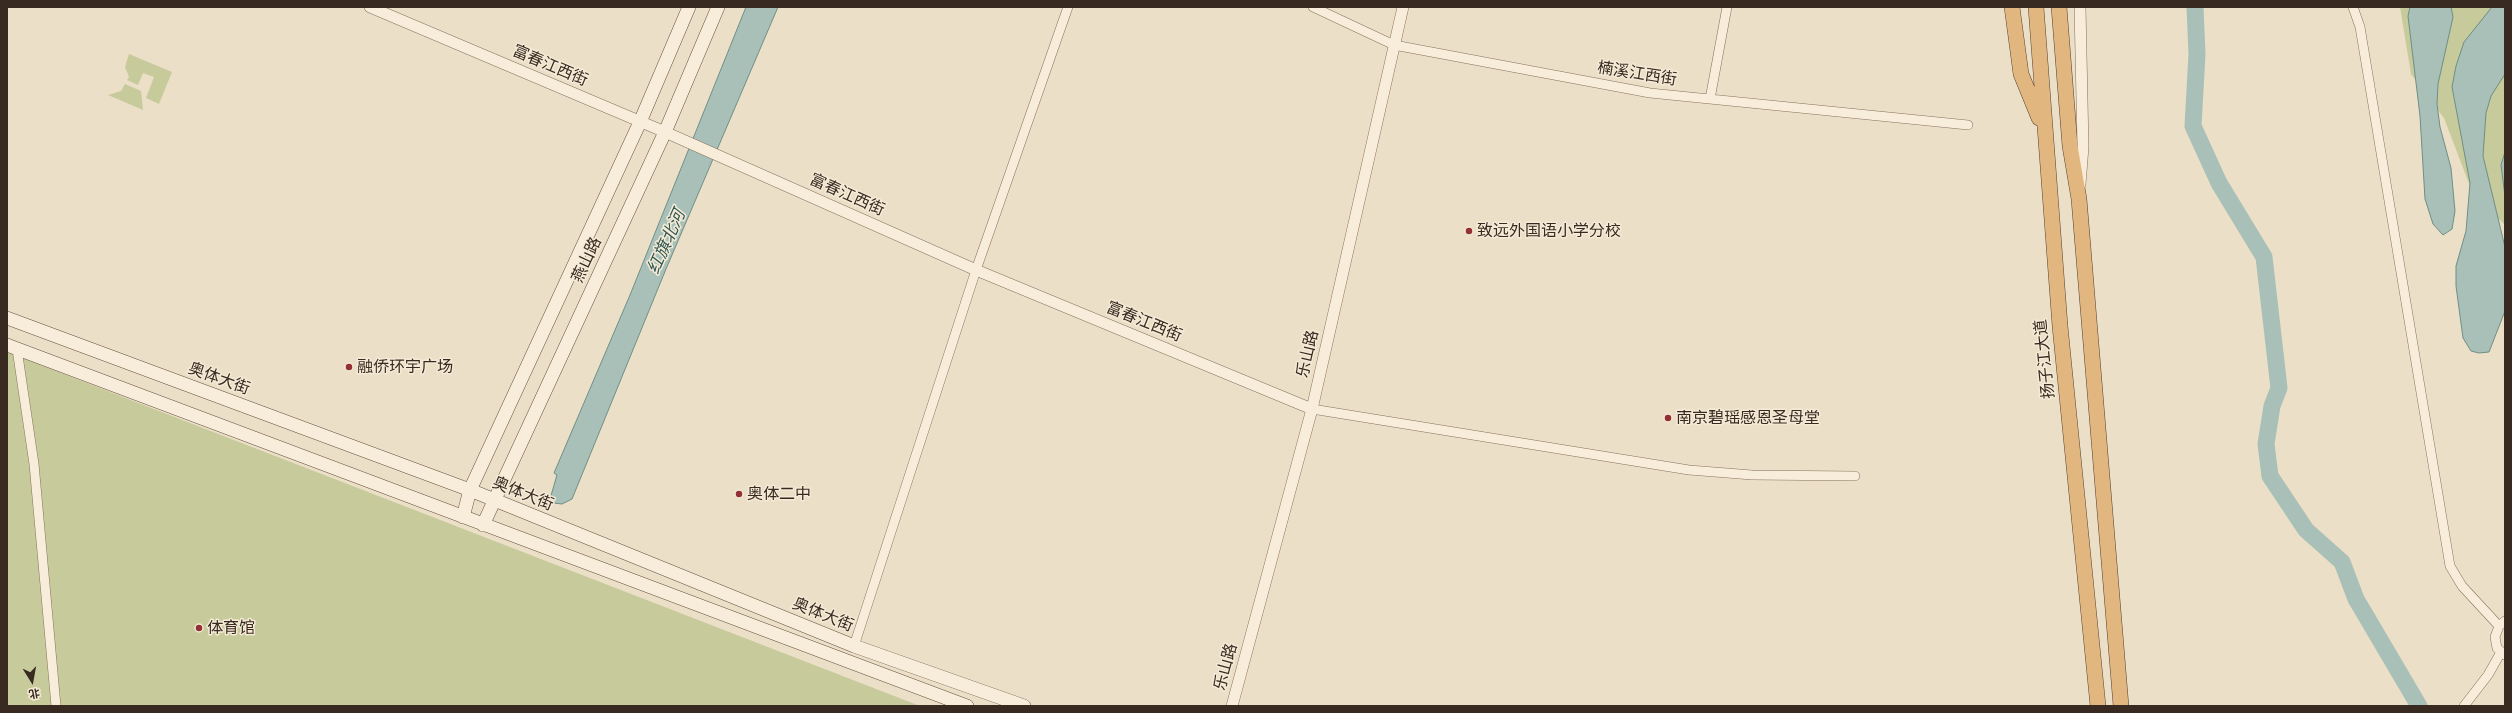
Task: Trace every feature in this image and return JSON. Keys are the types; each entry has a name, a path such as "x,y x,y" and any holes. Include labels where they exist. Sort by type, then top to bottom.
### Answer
{"highway":[{"path":"2012,7 2021,74 2044,129"},
{"name":"扬子江大道","path":"2036,7 2060,326 2098,706"},
{"path":"2059,7 2070,146 2079,199 2121,706"}],"main road":[{"name":"燕山路","path":"463,517 470,490 640,122 689,7"},
{"name":"燕山路","path":"483,525 665,132 718,7"},
{"name":"奥体大街","path":"7,318 470,490 854,646 1024,706"},
{"path":"12,347 967,706"}],"street":[{"name":"富春江西街","path":"370,7 665,132 976,270 1312,409"},
{"path":"854,646 976,270 1068,7"},
{"name":"楠溪江西街","path":"1313,7 1394,45 1650,93 1968,125"},
{"name":"乐山路","path":"1232,706 1312,409 1403,7"},
{"path":"1710,99 1727,7"},
{"path":"2079,199 2083,147 2080,7"},
{"path":"2353,7 2362,34 2450,566 2462,586 2502,623 2495,637 2503,654 2464,706"},
{"path":"12,347 34,464 56,706"},
{"path":"1312,409 1689,470 1752,475 1855,476"},
{"path":"2086,582 2091,706"},
{"path":"2120,680 2126,706"}],"green space":[{"path":"2400,7 2505,7 2505,225 2473,194 2444,118 2411,74"},
{"path":"129,54 172,72 159,104 146,98 154,77 143,73 138,85 127,80 129,77 125,67"},
{"path":"125,84 141,91 143,110 108,95 121,91"},
{"path":"7,352 920,706 7,706"}],"water":[{"name":"红旗北河","path":"746,7 778,7 666,269 572,499 562,504 553,503 550,499 557,475 554,473 630,295"},
{"path":"2410,7 2451,7 2453,17 2438,84 2437,104 2440,127 2451,168 2455,211 2452,229 2443,235 2433,224 2425,199 2420,116 2408,16"},
{"path":"2492,7 2505,7 2505,74 2491,96 2486,113 2483,156 2505,247 2505,311 2489,352 2479,353 2471,351 2463,338 2456,286 2456,266 2466,231 2470,183 2452,87 2456,66 2464,42"},
{"path":"2505,152 2505,196 2501,165"}],"waterway":[{"path":"2195,7 2197,54 2193,126 2219,183 2264,257 2279,388 2272,406 2266,444 2270,476 2306,530 2342,562 2356,599 2419,706"}],"place":[{"name":"致远外国语小学分校","path":"1469,231"},
{"name":"融侨环宇广场","path":"349,367"},
{"name":"南京碧瑶感恩圣母堂","path":"1668,418"},
{"name":"奥体二中","path":"739,494"},
{"name":"体育馆","path":"199,628"}]}
